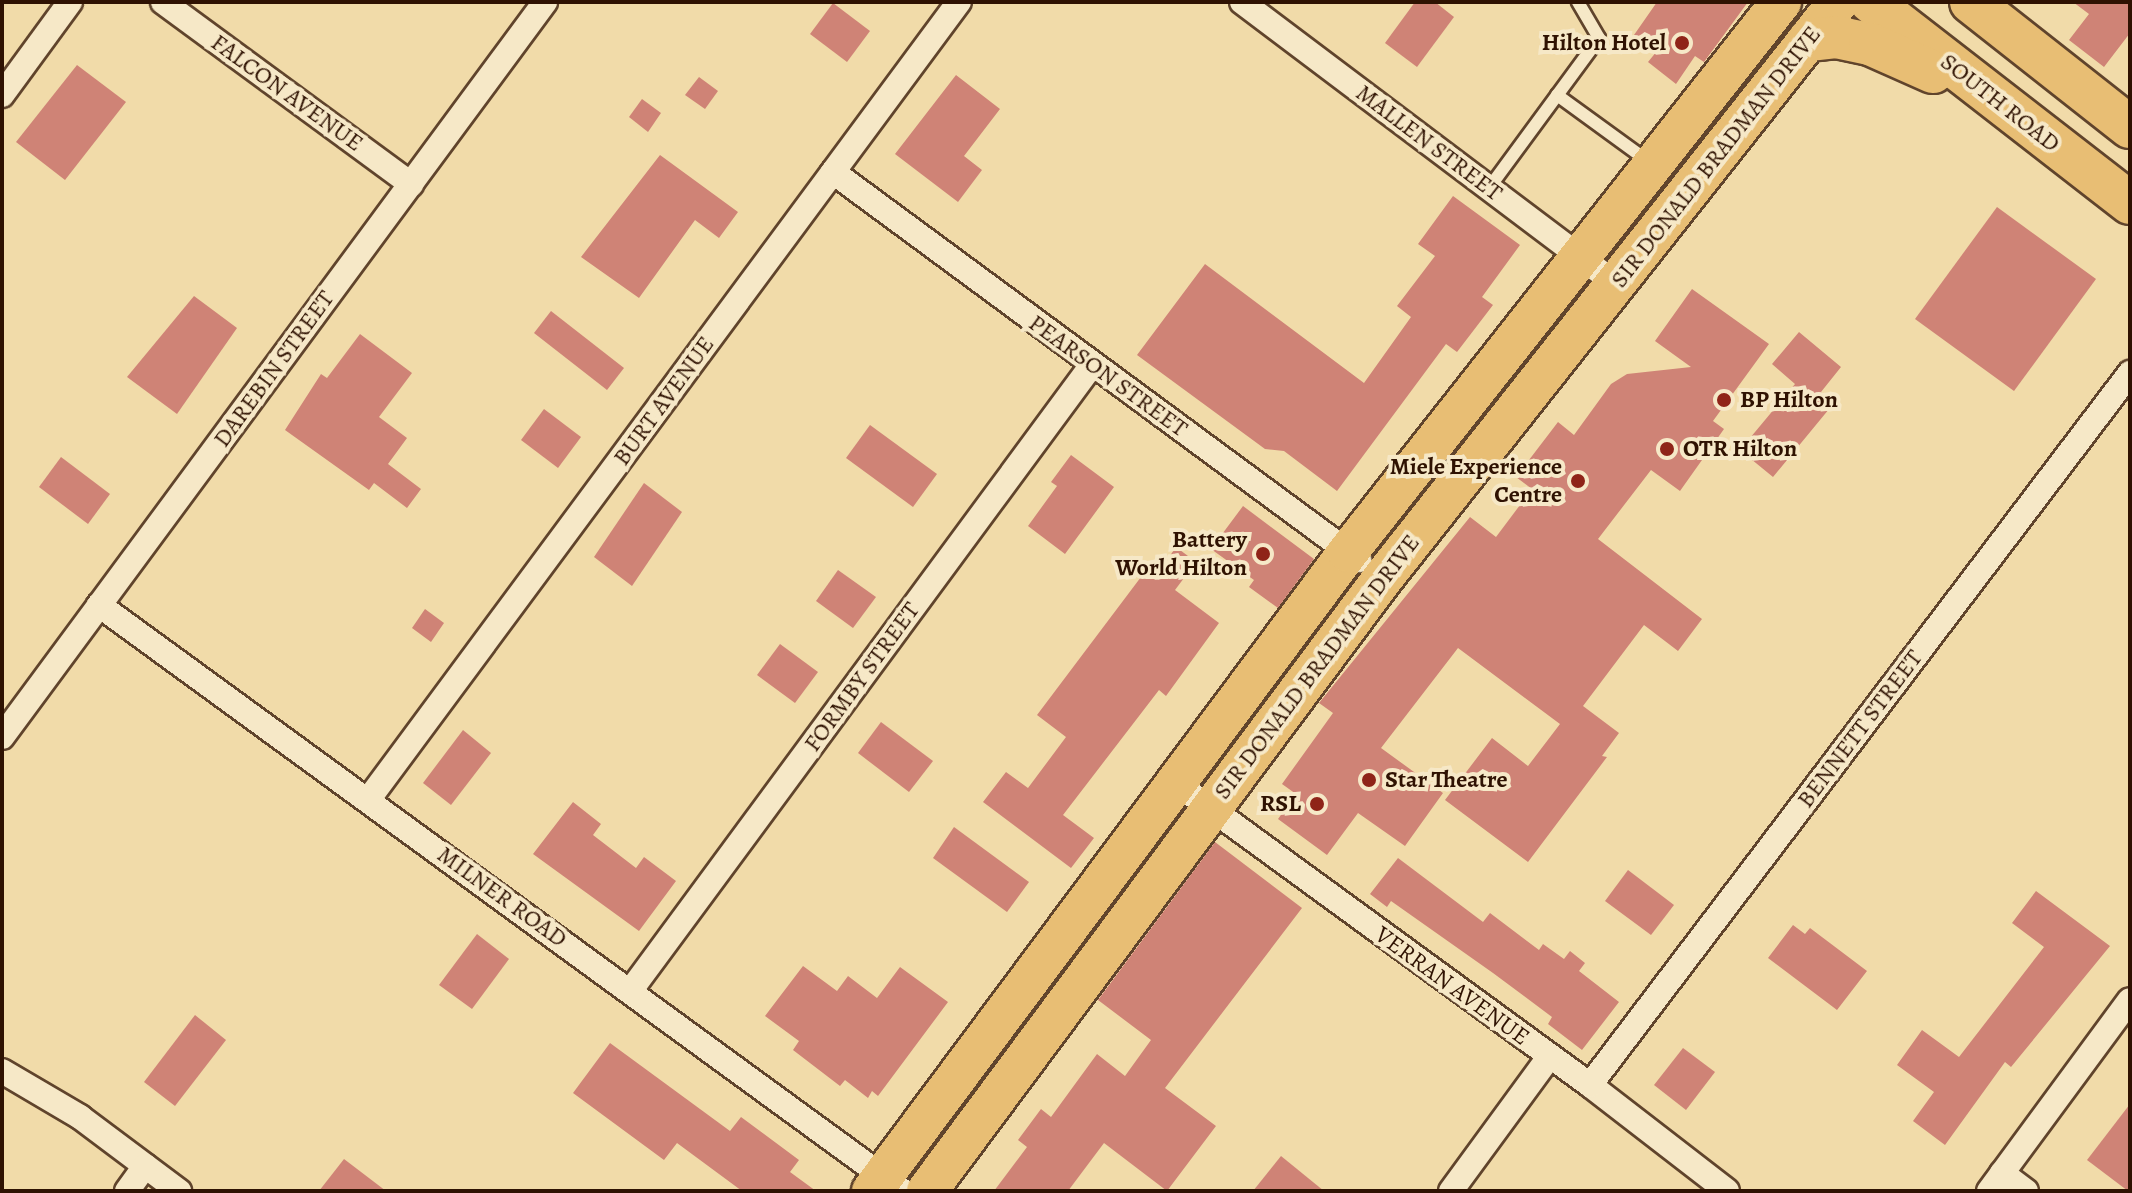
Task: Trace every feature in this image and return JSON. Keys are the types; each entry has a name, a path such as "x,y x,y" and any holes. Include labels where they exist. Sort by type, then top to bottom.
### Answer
{"highway":[{"name":"SOUTH ROAD","path":"1871,2 2130,203"},
{"path":"1971,2 2130,127"},
{"path":"1809,40 1847,39 1913,60 2031,129"}],"main road":[{"name":"SIR DONALD BRADMAN DRIVE","path":"887,1185 1176,783 1348,552 1781,2"},
{"name":"SIR DONALD BRADMAN DRIVE","path":"927,1191 1383,578 1838,2"}],"street":[{"path":"2,95 70,2"},
{"name":"FALCON AVENUE","path":"163,2 411,184"},
{"name":"DAREBIN STREET","path":"2,737 545,2"},
{"name":"BURT AVENUE","path":"368,800 959,2"},
{"name":"MALLEN STREET","path":"1242,2 1616,284"},
{"name":"PEARSON STREET","path":"833,172 1383,578"},
{"name":"FORMBY STREET","path":"631,990 1092,365"},
{"name":"BENNETT STREET","path":"1590,1085 2130,373"},
{"name":"MILNER ROAD","path":"99,605 631,990 887,1185"},
{"name":"VERRAN AVENUE","path":"1176,783 1590,1085 1727,1191"},
{"path":"2026,1191 1996,1182 2130,1000"},
{"path":"1451,1191 1549,1057"},
{"path":"2,1071 80,1117 179,1191"},
{"path":"127,1191 145,1166"}],"lane":[{"path":"1489,188 1599,38 1578,2"},
{"path":"1557,95 1654,165"}],"building":[{"path":"1415,2 1435,2 1454,17 1417,67 1385,43"},
{"name":"Hilton Hotel","path":"1657,2 1748,2 1704,62 1695,56 1676,84 1648,62 1657,51 1634,35"},
{"path":"2073,2 2130,2 2130,33 2104,67 2069,40 2089,14"},
{"path":"833,3 870,31 847,62 810,34"},
{"path":"77,65 126,102 65,180 16,142"},
{"path":"956,75 1000,109 964,156 982,170 958,202 895,154"},
{"path":"699,77 718,91 705,109 685,95"},
{"path":"642,99 661,113 648,132 629,117"},
{"path":"660,155 738,212 719,238 695,220 639,298 581,257"},
{"path":"1453,196 1520,245 1482,297 1493,305 1457,352 1446,344 1337,491 1284,451 1265,449 1137,355 1205,264 1364,383 1411,317 1397,306 1435,256 1418,244"},
{"path":"1997,207 2096,279 2014,391 1915,319"},
{"path":"1692,289 1769,344 1713,421 1724,429 1680,491 1651,470 1598,539 1702,619 1678,651 1644,625 1583,706 1619,733 1602,756 1607,757 1528,862 1445,800 1492,738 1528,766 1560,724 1458,648 1381,748 1443,793 1405,846 1358,813 1327,855 1278,819 1296,794 1282,784 1333,713 1319,703 1470,517 1496,537 1532,489 1516,477 1558,422 1574,435 1611,384 1627,374 1691,367 1655,341"},
{"path":"194,296 237,328 177,414 127,377"},
{"path":"551,311 624,368 607,390 534,333"},
{"path":"1799,332 1841,367 1821,392 1834,403 1773,477 1740,450 1795,384 1772,364"},
{"path":"360,334 412,373 379,417 407,438 388,464 421,489 407,508 374,483 369,490 285,430 321,374 327,378"},
{"path":"544,409 581,437 558,468 521,440"},
{"path":"870,425 937,474 913,507 846,458"},
{"path":"1071,455 1114,487 1065,554 1028,526 1057,486 1051,482"},
{"path":"61,457 110,494 88,524 39,487"},
{"path":"644,483 682,512 632,586 594,557"},
{"name":"Battery World Hilton","path":"1243,506 1314,559 1278,608 1249,587 1254,580 1211,549"},
{"path":"1176,547 1196,562 1175,590 1219,623 1166,696 1159,690 1063,815 1094,838 1071,868 983,802 1006,772 1028,788 1066,737 1037,715 1147,569 1156,576"},
{"path":"838,570 876,597 853,628 816,601"},
{"path":"425,609 444,623 431,642 412,628"},
{"path":"780,644 818,672 795,703 757,675"},
{"path":"881,722 933,761 909,792 858,753"},
{"path":"463,730 491,753 451,805 423,783"},
{"path":"573,802 601,824 593,835 636,868 644,857 676,881 639,931 533,854"},
{"path":"954,827 1029,882 1007,912 933,858"},
{"path":"1215,842 1302,908 1165,1088 1216,1126 1167,1191 1104,1143 1068,1191 994,1191 1027,1147 1018,1140 1041,1109 1051,1117 1097,1054 1125,1076 1151,1040 1098,1000"},
{"path":"1398,858 1483,922 1490,913 1539,950 1543,944 1564,959 1570,951 1585,963 1579,971 1619,1002 1582,1050 1548,1024 1552,1017 1493,973 1391,901 1387,907 1370,894"},
{"path":"1628,870 1674,905 1651,935 1605,901"},
{"path":"2036,891 2110,946 2011,1067 2005,1062 1945,1145 1913,1121 1934,1092 1897,1065 1922,1030 1959,1057 2044,947 2012,923"},
{"path":"1793,925 1805,934 1810,928 1867,971 1837,1010 1768,958"},
{"path":"477,934 509,959 472,1009 439,985"},
{"path":"803,966 837,991 848,976 877,998 900,967 948,1002 878,1096 872,1091 868,1098 845,1080 840,1086 793,1050 799,1041 765,1016"},
{"path":"195,1015 226,1040 175,1106 144,1082"},
{"path":"610,1043 730,1131 741,1117 799,1160 790,1172 816,1191 742,1191 677,1143 664,1160 573,1093"},
{"path":"1683,1048 1715,1072 1686,1110 1654,1085"},
{"path":"2130,1104 2130,1191 2128,1191 2087,1160"},
{"path":"1281,1156 1324,1191 1253,1191"},
{"path":"344,1159 386,1191 319,1191"}],"place":[{"name":"Hilton Hotel","path":"1682,43"},
{"name":"BP Hilton","path":"1724,400"},
{"name":"OTR Hilton","path":"1667,449"},
{"name":"Miele Experience Centre","path":"1578,481"},
{"name":"Battery World Hilton","path":"1263,554"},
{"name":"Star Theatre","path":"1369,780"},
{"name":"RSL","path":"1317,804"}]}
